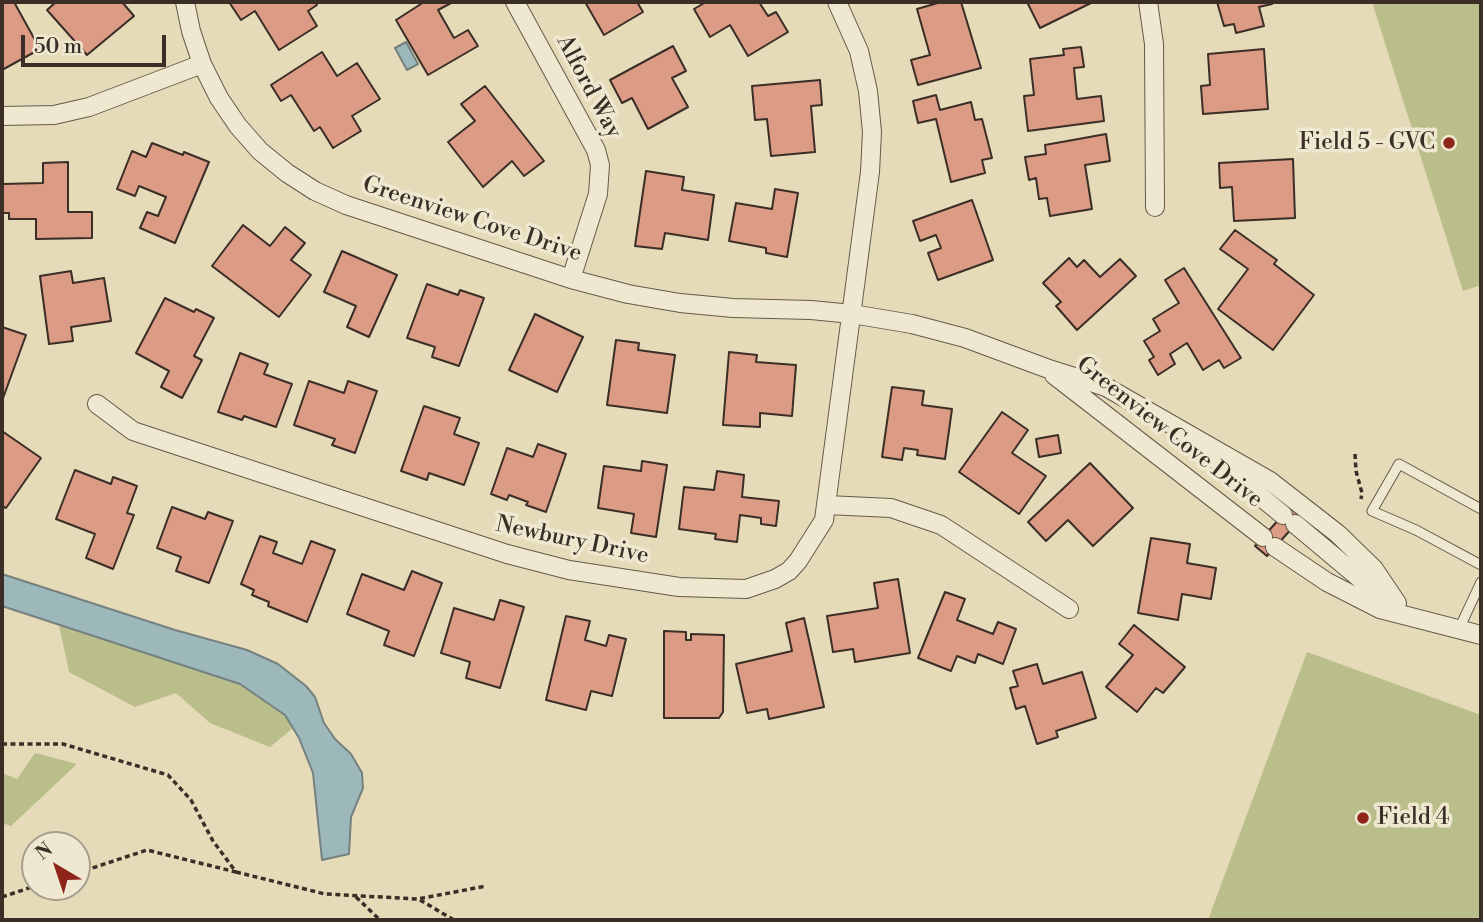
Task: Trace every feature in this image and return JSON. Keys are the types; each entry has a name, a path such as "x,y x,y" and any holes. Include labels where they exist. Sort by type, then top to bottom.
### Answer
{"street":[{"name":"Greenview Cove Drive","path":"185,2 202,64 219,98 238,126 260,151 315,191 346,205 571,279 628,294 680,303 852,314 912,324 965,338 1107,387 1270,481 1338,534 1374,569 1397,603"},
{"name":"Alford Way","path":"515,2 596,150 600,165 598,194 571,279"},
{"path":"837,2 859,51 868,91 872,132 870,173 852,314"},
{"path":"1148,2 1154,44 1155,207"},
{"path":"2,116 54,114 89,107 202,64"},
{"name":"Newbury Drive","path":"97,404 133,431 146,436 507,554 569,570 632,581 730,590 761,585 789,571 799,561 824,520 852,314"},
{"name":"Greenview Cove Drive","path":"1046,368 1269,542 1326,582 1380,609 1481,635"},
{"name":"Greenview Cove Drive","path":"1173,424 1376,591 1425,620"},
{"path":"827,505 891,508 941,525 1069,609"}],"lane":[{"path":"1481,509 1399,464 1373,511 1416,530 1481,565"},
{"path":"1459,629 1481,582"}],"path":[{"path":"1355,454 1356,471 1363,493 1360,508"},
{"path":"2,744 63,744 168,775 191,800 213,841 236,872"},
{"path":"91,868 147,850 325,894 418,899 486,887"},
{"path":"2,897 21,891"},
{"path":"354,895 380,920"},
{"path":"418,899 454,920"}],"green space":[{"name":"Field 5 - GVC","path":"1372,2 1481,2 1481,285 1463,291"},
{"path":"59,625 240,684 285,715 293,728 270,747 210,723 176,693 135,707 69,672"},
{"name":"Field 4","path":"1307,652 1481,715 1481,920 1208,920"},
{"path":"35,753 77,764 11,826 2,823 2,773 17,779"}],"water":[{"path":"406,42 418,64 407,70 395,48"},
{"path":"2,574 175,630 247,650 278,664 306,686 315,697 324,723 335,739 351,754 362,773 363,788 351,817 349,854 322,860 313,773 299,738 285,715 240,684 2,606"}],"building":[{"path":"2,2 14,2 40,49 2,70"},
{"path":"56,2 122,2 134,16 87,55 47,10"},
{"path":"229,2 315,2 317,5 308,11 317,26 279,50 255,11 241,20"},
{"path":"424,2 453,2 438,10 454,38 468,30 478,46 428,75 396,20"},
{"path":"585,2 637,2 643,12 604,35"},
{"path":"706,2 759,2 768,16 776,12 788,32 748,56 730,25 710,37 694,9"},
{"path":"941,2 961,2 981,68 918,85 911,60 930,55 917,9"},
{"path":"1027,2 1090,2 1091,3 1040,28"},
{"path":"1217,2 1272,4 1259,7 1264,26 1236,33 1234,24 1224,26"},
{"path":"673,46 686,71 672,78 688,107 648,129 632,98 622,103 610,80"},
{"path":"1081,47 1084,67 1074,68 1077,99 1101,96 1104,121 1028,131 1024,96 1034,95 1030,59 1064,55 1063,49"},
{"path":"1264,49 1268,109 1203,114 1201,86 1210,85 1208,54"},
{"path":"322,52 337,76 357,63 380,99 352,116 361,131 333,148 320,127 314,131 291,95 281,101 271,85"},
{"path":"820,80 822,105 811,106 815,152 771,156 767,119 755,120 752,86"},
{"path":"485,86 544,161 524,176 512,161 483,187 448,142 475,121 461,104"},
{"path":"936,95 940,110 971,102 975,120 982,119 992,158 982,160 985,173 951,182 936,119 918,123 913,101"},
{"path":"1106,134 1110,161 1085,165 1092,209 1050,216 1047,198 1039,199 1036,178 1029,180 1025,157 1046,154 1045,145"},
{"path":"152,143 209,162 175,243 140,228 147,212 158,216 166,197 139,186 135,196 117,189 132,151 146,157"},
{"path":"1293,159 1295,218 1234,221 1232,187 1220,188 1219,163"},
{"path":"68,162 68,212 92,212 92,238 36,239 36,219 9,219 9,213 2,213 2,184 43,183 43,163"},
{"path":"646,171 684,177 682,190 714,195 708,240 665,233 662,249 635,246"},
{"path":"775,189 798,193 787,257 766,253 766,248 729,241 736,203 772,209"},
{"path":"972,200 993,260 938,280 928,253 941,248 936,235 920,241 913,221"},
{"path":"243,225 270,246 285,227 305,243 291,260 311,275 279,317 212,266"},
{"path":"1235,230 1277,260 1274,264 1314,295 1273,350 1218,309 1248,269 1220,249"},
{"path":"342,251 397,275 369,337 347,327 356,306 324,292"},
{"path":"1069,258 1077,267 1084,260 1100,277 1120,259 1136,276 1077,330 1056,306 1061,302 1043,283"},
{"path":"1184,268 1241,358 1224,368 1219,360 1203,370 1187,343 1170,354 1175,364 1158,375 1149,360 1154,357 1144,341 1160,331 1153,319 1179,303 1165,280"},
{"path":"71,271 73,283 104,278 111,321 71,327 73,341 49,344 40,276"},
{"path":"427,284 458,295 460,290 484,298 459,366 432,357 435,347 407,338"},
{"path":"165,298 214,318 194,356 202,360 182,398 161,387 169,371 136,353"},
{"path":"535,314 583,337 557,392 509,370"},
{"path":"2,327 26,335 2,401"},
{"path":"616,340 639,343 638,350 675,355 667,413 607,405"},
{"path":"729,352 757,355 756,362 796,365 792,416 760,413 760,427 723,425"},
{"path":"240,353 268,364 264,374 292,384 276,427 244,416 242,420 218,412"},
{"path":"309,381 344,393 348,381 377,391 355,453 332,445 335,439 294,425"},
{"path":"892,387 924,391 922,405 952,409 945,459 917,455 918,450 904,448 902,460 882,457"},
{"path":"424,406 460,418 454,434 479,443 464,485 429,473 427,480 401,471"},
{"path":"1002,412 1028,430 1012,453 1046,476 1019,514 959,472"},
{"path":"2,431 41,458 6,508 2,506"},
{"path":"1058,435 1061,453 1039,457 1036,439"},
{"path":"538,444 566,454 546,512 509,495 507,500 491,494 507,448 533,457"},
{"path":"642,461 667,465 656,537 631,533 634,514 598,508 604,466 641,471"},
{"path":"1090,463 1133,508 1093,546 1068,520 1046,541 1028,522"},
{"path":"75,470 111,484 113,477 137,486 127,513 134,515 113,569 86,558 95,534 56,519"},
{"path":"717,471 744,475 742,497 779,501 776,526 761,524 761,518 740,515 737,542 715,539 716,534 679,529 684,487 714,490"},
{"path":"172,507 205,519 208,512 233,521 209,583 176,571 181,557 157,548"},
{"path":"1290,507 1302,517 1267,556 1255,546"},
{"path":"260,536 277,542 273,553 302,564 311,541 335,550 307,622 268,606 269,602 252,595 254,590 241,584"},
{"path":"1151,538 1190,544 1187,563 1216,568 1211,599 1182,594 1178,620 1138,613"},
{"path":"412,571 442,583 414,656 384,645 389,631 347,614 362,574 404,590"},
{"path":"898,579 910,653 855,662 853,649 833,652 827,616 878,608 874,583"},
{"path":"945,592 965,599 957,620 993,634 998,622 1016,629 1003,664 978,654 975,663 957,656 951,671 918,658"},
{"path":"500,600 524,607 500,688 466,678 470,662 441,653 454,608 494,620"},
{"path":"566,616 590,621 585,640 606,646 609,635 626,639 612,696 591,691 586,710 546,700"},
{"path":"804,618 824,707 769,719 767,709 747,713 736,664 792,651 786,623"},
{"path":"1134,625 1185,667 1163,693 1156,688 1137,712 1106,687 1133,655 1119,644"},
{"path":"664,631 686,632 686,640 691,640 691,634 724,635 723,712 719,718 664,718"},
{"path":"1037,664 1043,684 1082,672 1096,718 1056,731 1058,737 1037,744 1025,706 1016,709 1010,688 1018,686 1013,671"}],"place":[{"name":"Field 5 - GVC","path":"1449,143"},
{"name":"Field 4","path":"1363,818"}]}
